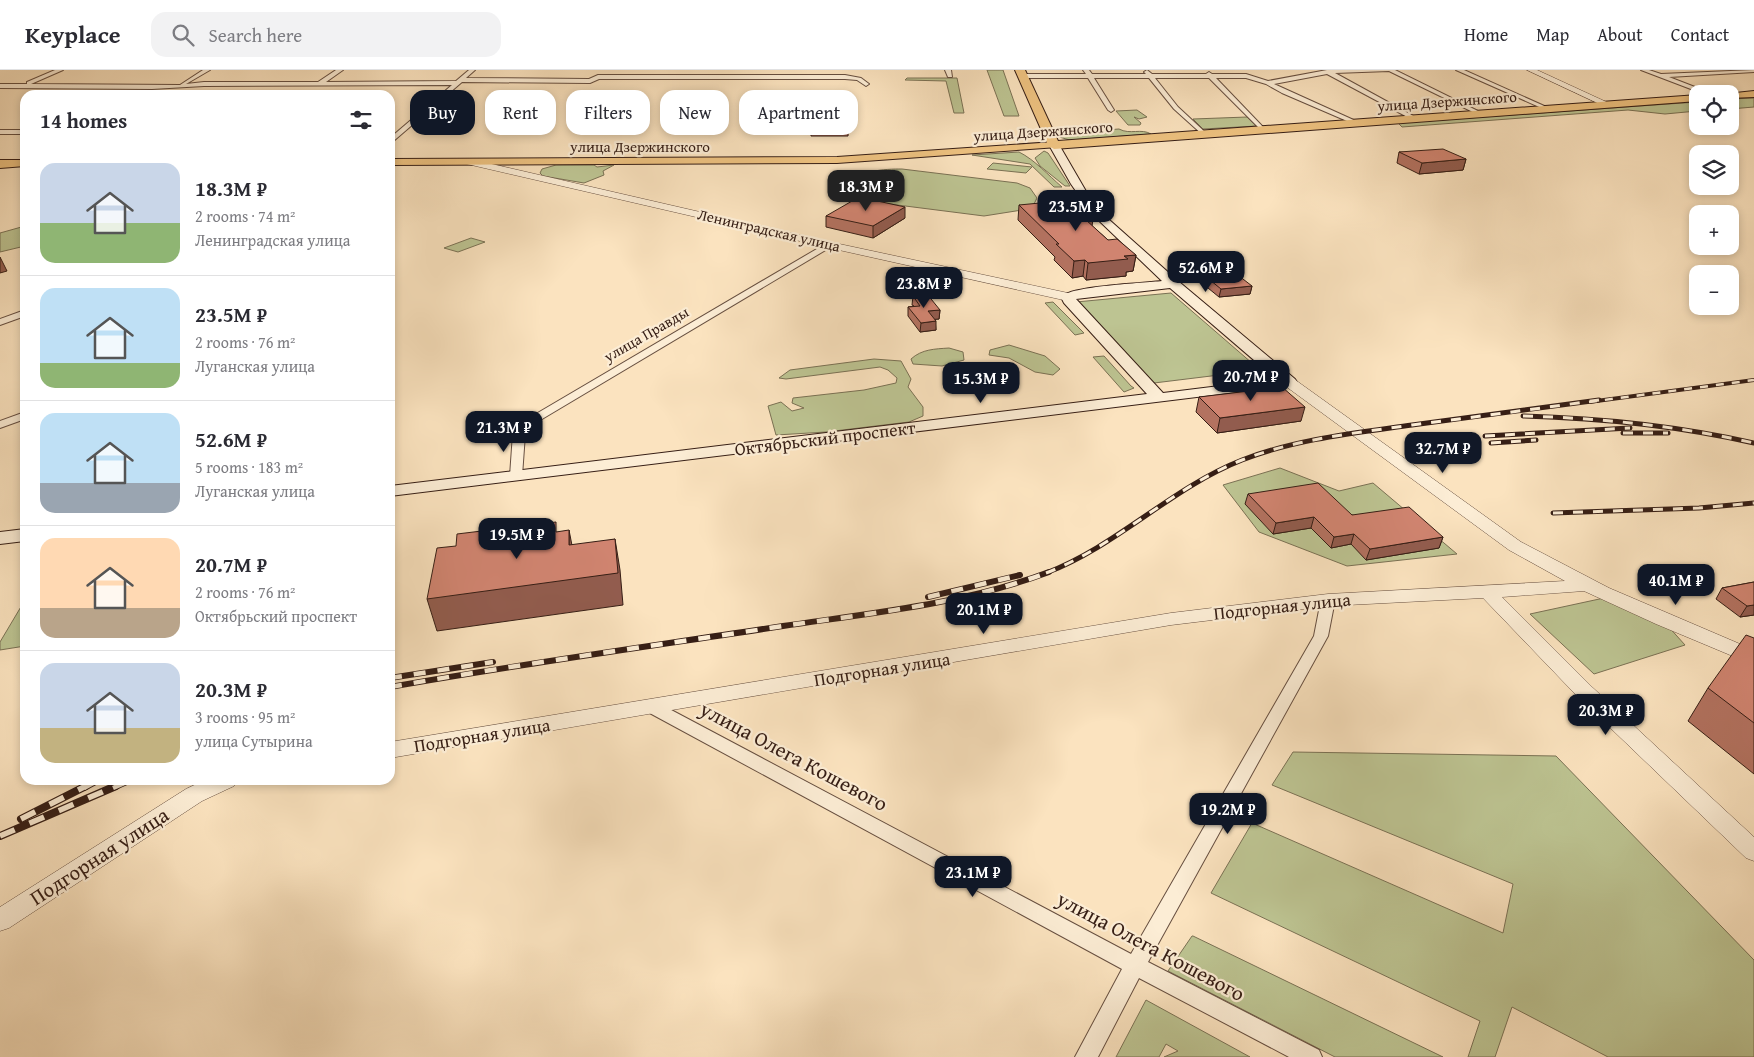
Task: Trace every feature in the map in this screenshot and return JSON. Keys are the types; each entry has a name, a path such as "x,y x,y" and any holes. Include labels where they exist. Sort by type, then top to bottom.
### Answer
{"highway":[{"path":"1021,73 1054,145"},
{"path":"1739,95 1754,94"},
{"name":"улица Дзержинского","path":"1054,145 1689,99"}],"main road":[{"name":"улица Дзержинского","path":"395,162 837,160 1054,145"},
{"path":"1054,145 1092,208 1173,284 1289,382"},
{"path":"0,164 20,164"},
{"name":"Ленинградская улица","path":"1068,297 1080,293 1173,284"},
{"path":"1068,297 1159,398"},
{"name":"Октябрьский проспект","path":"395,490 1289,382"},
{"path":"0,538 20,536"}],"street":[{"path":"21,86 60,70"},
{"path":"171,90 207,70"},
{"path":"319,84 340,70"},
{"path":"395,138 472,70"},
{"path":"598,77 604,70"},
{"path":"735,77 737,70"},
{"path":"845,70 845,77"},
{"path":"1086,70 1112,110"},
{"path":"1145,70 1176,108 1204,134"},
{"path":"1206,70 1262,129"},
{"path":"1268,83 1292,80 1325,71 1389,70 1481,114"},
{"path":"1459,70 1548,109"},
{"path":"1531,70 1609,105"},
{"path":"1644,70 1689,87"},
{"path":"1658,76 1754,70"},
{"path":"1325,71 1415,119"},
{"path":"1021,73 1090,76 1246,76 1268,83 1284,92 1356,123"},
{"path":"0,86 175,88 204,84 590,80 598,77 845,77 859,79 866,84"},
{"path":"0,132 20,132"},
{"path":"532,176 541,166 556,161"},
{"name":"Ленинградская улица","path":"470,162 830,245 1068,297"},
{"name":"улица Правды","path":"516,476 519,433 528,423 830,245"},
{"path":"0,322 20,316"},
{"path":"1289,382 1515,546 1546,566 1585,585 1754,658"},
{"path":"1,424 20,417"},
{"name":"Подгорная улица","path":"395,749 1172,619 1328,600 1585,585"},
{"path":"1487,592 1585,692 1754,852"},
{"path":"1086,1057 1135,966 1321,636 1328,600"},
{"name":"улица Олега Кошевого","path":"652,707 1135,966 1311,1057"},
{"name":"Подгорная улица","path":"0,920 194,795 215,785"}],"green space":[{"path":"987,70 1003,70 1019,116 1004,116"},
{"path":"907,78 957,78 964,113 954,113 946,81 905,80"},
{"path":"1754,98 1754,107 1739,108 1739,99"},
{"path":"1689,103 1689,112 1665,114 1628,110 1402,127 1398,123"},
{"path":"1137,110 1147,117 1139,119 1134,117 1141,123 1140,125 1128,125 1116,111"},
{"path":"1247,117 1257,126 1203,129 1193,119"},
{"path":"1119,129 1151,134 1070,140 1059,137 1056,130 1076,132"},
{"path":"1044,151 1048,153 1070,186 1065,186 1040,166 1035,158"},
{"path":"1019,152 1036,163 1062,187 1054,187 1030,164 972,155"},
{"path":"993,163 1032,167 1026,173 987,169"},
{"path":"556,165 594,165 597,167 614,165 603,171 604,175 584,183 543,176 540,173 542,169"},
{"path":"902,169 1017,183 1030,188 1037,198 1034,204 1022,210 984,216 866,201 854,197 847,187 851,181 864,174 880,170"},
{"path":"20,227 20,247 0,252 0,233"},
{"path":"471,238 485,242 458,252 444,248"},
{"path":"1171,293 1260,370 1154,383 1076,302"},
{"path":"1053,302 1084,333 1075,335 1045,303"},
{"path":"1009,345 1045,356 1060,369 1053,375 1035,372 1009,358 989,355 990,350"},
{"path":"949,348 963,352 964,360 942,366 913,364 911,359 924,351"},
{"path":"1104,356 1134,388 1124,392 1093,357"},
{"path":"874,359 901,361 911,379 908,387 923,407 923,416 909,422 826,432 776,435 768,406 781,402 792,411 804,408 792,403 793,398 864,390 896,383 897,378 888,370 880,367 786,379 779,378 790,370"},
{"path":"1280,468 1339,491 1373,483 1457,554 1347,566 1259,532 1223,485"},
{"path":"1604,598 1667,625 1685,645 1594,674 1530,614"},
{"path":"20,608 20,647 0,650 0,642"},
{"path":"1293,752 1556,756 1754,960 1754,1057 1608,1057 1512,1007 1495,1057 1468,1057 1480,1021 1211,893 1252,823 1503,933 1513,884 1272,785"},
{"path":"1192,936 1443,1057 1335,1057 1168,971"},
{"path":"1146,1000 1250,1057 1164,1057 1178,1051 1166,1044 1159,1057 1116,1057"}],"building":[{"path":"1443,149 1466,159 1422,163 1399,152"},
{"path":"859,197 905,207 873,226 826,216"},
{"path":"1071,200 1093,219 1086,220 1108,240 1117,239 1136,255 1124,256 1128,259 1088,263 1085,260 1074,261 1019,205"},
{"path":"1217,259 1252,286 1221,289 1188,262"},
{"path":"927,294 940,310 928,311 936,321 921,323 908,307 920,306 913,296"},
{"path":"1282,387 1305,407 1220,418 1199,397"},
{"path":"1318,483 1352,515 1409,507 1443,537 1370,549 1354,534 1334,537 1314,517 1276,523 1248,494"},
{"path":"556,522 556,532 569,530 569,545 615,539 618,573 427,599 437,548 456,546 457,534"},
{"path":"1754,582 1754,605 1747,606 1722,588"},
{"path":"1746,635 1754,638 1754,723 1708,688"}],"railway":[{"path":"1589,402 1754,380"},
{"path":"1046,573 1072,562 1097,548 1191,486 1216,472 1262,453 1304,442 1347,434 1599,400"},
{"path":"1523,416 1639,424 1697,432 1754,443"},
{"path":"1485,436 1630,428"},
{"path":"1623,433 1668,433"},
{"path":"1491,443 1536,440"},
{"path":"1553,513 1699,508 1754,503"},
{"path":"395,686 537,663 884,612 951,600 1017,583 1049,572"},
{"path":"928,597 1020,575"},
{"path":"395,677 493,662"},
{"path":"84,788 90,785"},
{"path":"113,788 120,785"},
{"path":"21,819 86,786"},
{"path":"0,836 116,786"}]}
